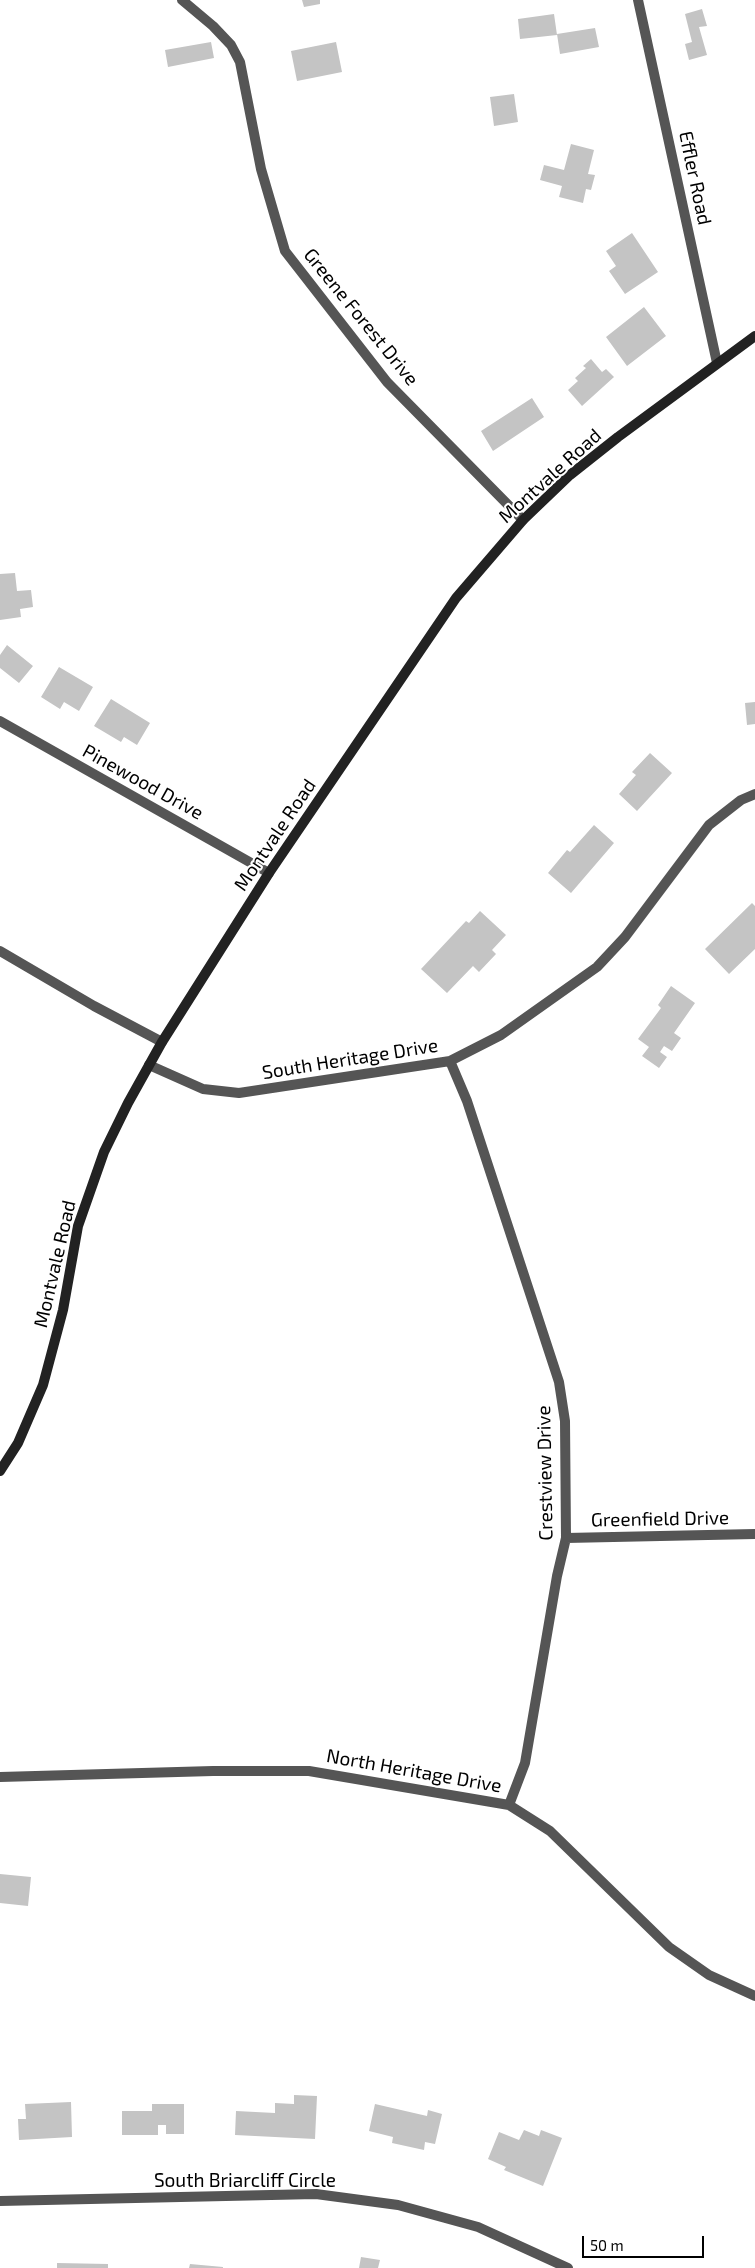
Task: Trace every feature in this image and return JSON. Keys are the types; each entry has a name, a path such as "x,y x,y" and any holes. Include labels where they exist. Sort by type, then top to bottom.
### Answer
{"main road":[{"name":"Montvale Road","path":"0,1471 18,1443 43,1385 63,1310 78,1226 104,1152 162,1042 269,873 456,598 523,520 570,476 755,336"}],"street":[{"name":"Greene Forest Drive","path":"182,0 231,45 240,62 261,169 285,252 387,382 523,520"},
{"name":"Effler Road","path":"638,0 717,363"},
{"name":"Pinewood Drive","path":"0,721 269,873"},
{"name":"South Heritage Drive","path":"149,1065 203,1089 239,1093 450,1061 501,1035 597,967 625,937 709,825 741,800 755,794"},
{"path":"0,951 94,1006 162,1042"},
{"name":"Crestview Drive","path":"450,1061 467,1101 559,1382 565,1421 566,1538 557,1576 526,1763 509,1805"},
{"name":"Greenfield Drive","path":"566,1538 755,1534"},
{"name":"North Heritage Drive","path":"0,1777 213,1771 310,1771 509,1805 550,1832 669,1947 709,1975 755,1996"},
{"name":"South Briarcliff Circle","path":"0,2201 316,2194 398,2205 478,2227 568,2268"}],"building":[{"path":"302,0 320,0 320,4 304,7"},
{"path":"702,9 707,26 699,27 707,55 689,60 685,44 692,42 685,14"},
{"path":"554,14 557,35 520,39 518,19"},
{"path":"595,28 599,47 560,54 557,34"},
{"path":"211,42 214,58 168,67 165,50"},
{"path":"336,42 342,72 297,81 291,51"},
{"path":"514,94 518,122 494,126 490,97"},
{"path":"571,144 594,150 588,174 595,175 591,190 586,189 583,203 559,197 562,186 540,180 544,165 564,170"},
{"path":"632,233 658,272 625,294 609,271 616,266 606,251"},
{"path":"644,307 666,336 627,366 606,337"},
{"path":"591,359 602,372 606,369 614,377 582,406 568,390 578,381 575,378 586,368 583,366"},
{"path":"532,398 544,417 493,451 481,431"},
{"path":"15,573 17,591 31,590 33,607 20,609 21,617 0,620 0,574"},
{"path":"7,645 33,666 19,683 0,668 0,655"},
{"path":"59,667 93,687 79,711 64,702 60,709 41,697"},
{"path":"111,699 150,723 137,745 124,737 121,742 94,726"},
{"path":"755,702 755,724 747,725 745,703"},
{"path":"650,753 672,773 637,811 619,794 636,775 632,772"},
{"path":"594,825 614,843 571,893 548,873 567,850 570,852"},
{"path":"752,903 755,906 755,949 729,974 705,949"},
{"path":"480,911 506,935 492,950 496,954 479,972 473,966 447,993 421,969 466,921 469,923"},
{"path":"671,986 695,1003 674,1033 681,1038 672,1051 664,1046 660,1052 667,1057 659,1068 642,1056 649,1047 638,1039 661,1008 658,1005"},
{"path":"0,1874 31,1877 28,1906 0,1903"},
{"path":"294,2095 317,2096 315,2139 235,2135 236,2111 275,2113 275,2103 294,2104"},
{"path":"71,2102 72,2137 19,2140 18,2119 26,2119 25,2104"},
{"path":"152,2104 184,2104 184,2134 166,2134 166,2125 158,2125 158,2135 122,2135 122,2111 152,2111"},
{"path":"375,2104 427,2116 428,2110 442,2114 435,2144 425,2142 424,2150 392,2143 393,2137 369,2131"},
{"path":"524,2130 539,2136 541,2130 562,2138 543,2186 504,2170 506,2167 488,2159 499,2132 519,2140"},
{"path":"361,2257 380,2260 378,2268 359,2268"},
{"path":"57,2263 108,2264 108,2268 57,2268"},
{"path":"190,2264 223,2267 223,2268 189,2268"}]}
